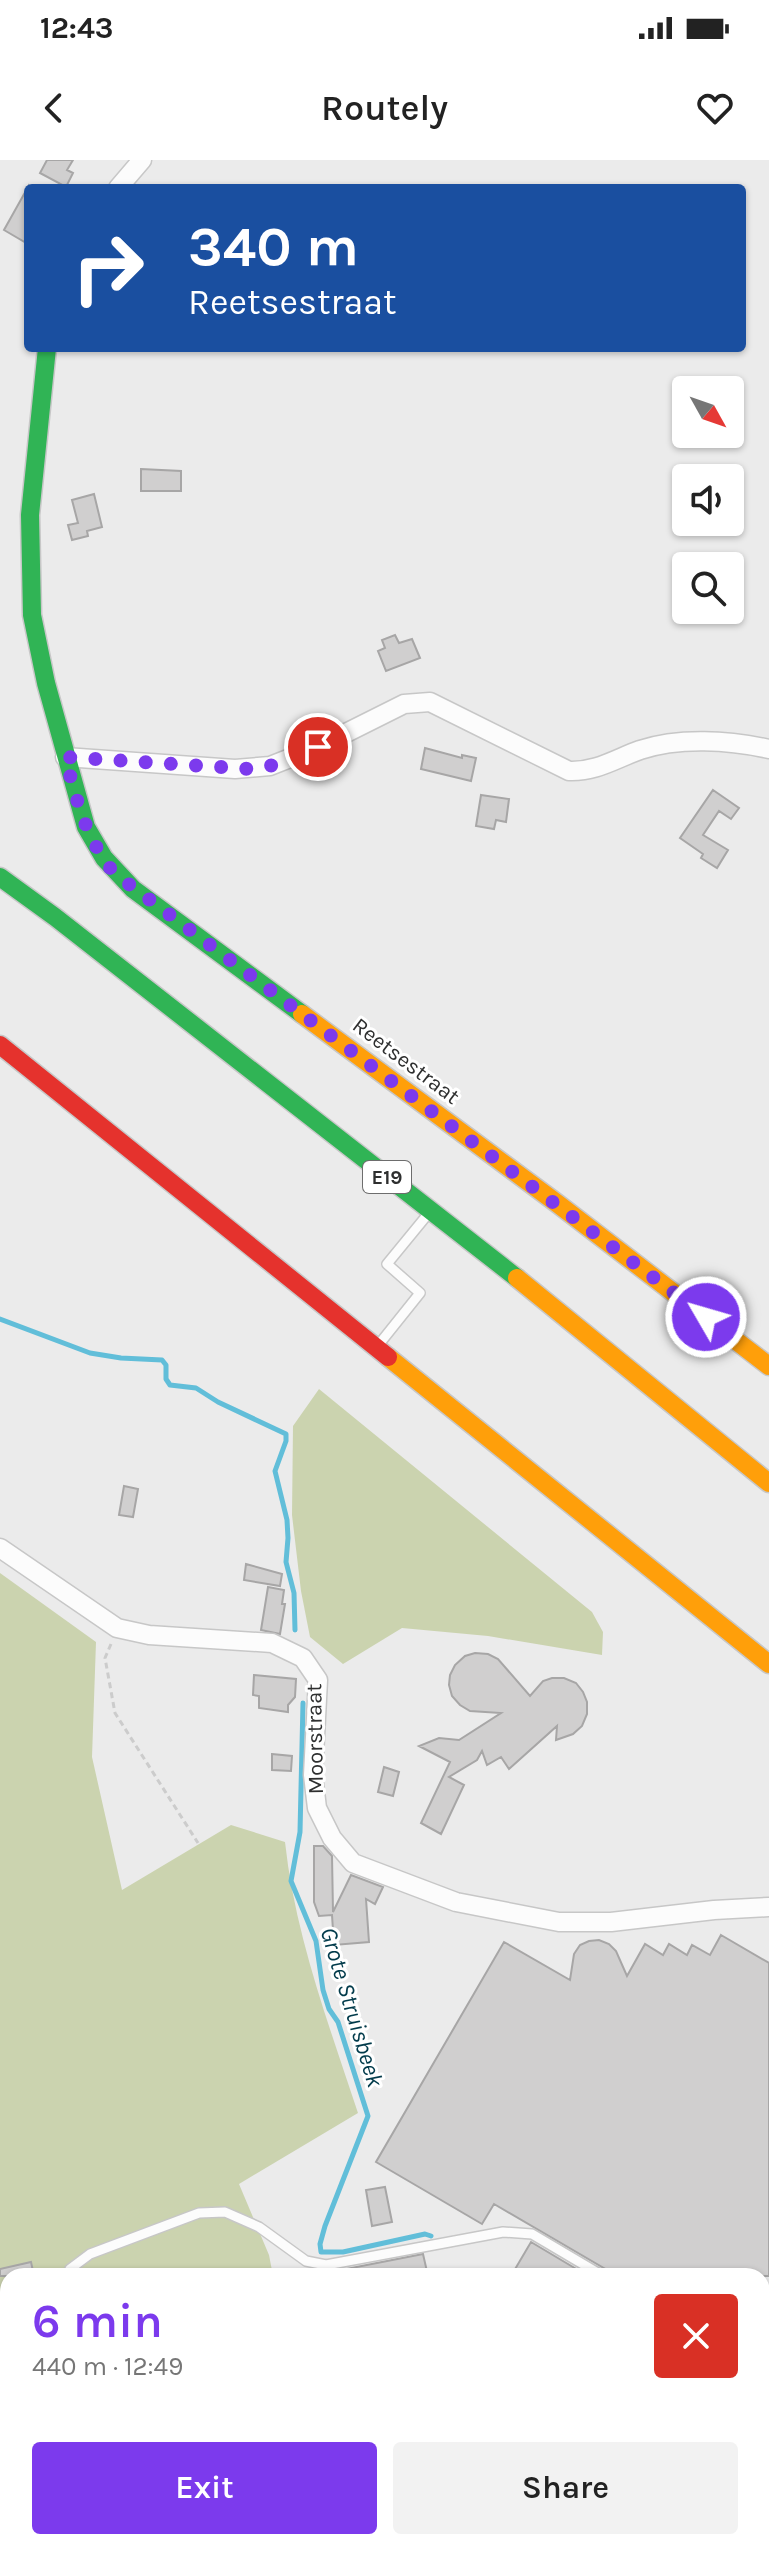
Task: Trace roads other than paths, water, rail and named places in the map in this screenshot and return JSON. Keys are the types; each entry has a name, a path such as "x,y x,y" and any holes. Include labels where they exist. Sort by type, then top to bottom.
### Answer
{"main road":[{"name":"Reetsestraat","path":"47,352 30,519 32,616 65,757 92,844 114,873 570,1213 769,1366"},
{"name":"E19","path":"0,877 430,1211 769,1483"},
{"path":"0,1045 769,1664"}],"street":[{"path":"121,184 142,160"},
{"path":"65,757 235,769 270,766 416,701 430,702 452,712 569,771 594,770 641,750 666,745 741,743 769,749"},
{"name":"Moorstraat","path":"0,1548 117,1628 149,1635 272,1643 303,1658 318,1680 313,1775 317,1808 332,1838 353,1863 456,1902 559,1922 611,1922 769,1907"}],"lane":[{"path":"376,1349 420,1293 387,1264 430,1211"},
{"path":"71,2268 90,2254 199,2213 225,2212 259,2227 306,2261 326,2265 503,2232 532,2234 589,2268"}],"waterway":[{"name":"Grote Struisbeek","path":"0,1319 90,1353 162,1360 170,1385 196,1388 218,1402 286,1434 275,1471 287,1520 286,1562 294,1593 295,1630"},
{"name":"Grote Struisbeek","path":"303,1703 300,1832 291,1881 316,1941 323,1990 329,2009 338,2022 368,2116 325,2226 321,2252 343,2252 425,2234 431,2236"}]}
